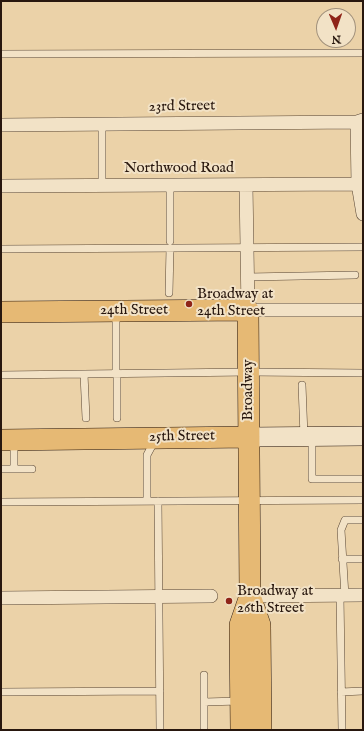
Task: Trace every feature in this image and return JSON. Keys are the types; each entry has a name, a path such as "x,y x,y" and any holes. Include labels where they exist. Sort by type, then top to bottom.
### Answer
{"main road":[{"name":"24th Street","path":"1,312 248,310"},
{"name":"Broadway","path":"248,310 250,596 260,625 261,730"},
{"name":"25th Street","path":"7,439 363,436"},
{"name":"Broadway","path":"241,730 240,625 250,596"}],"street":[{"name":"23rd Street","path":"1,125 360,121"},
{"path":"360,121 358,184 363,214"},
{"name":"Northwood Road","path":"1,186 358,184"},
{"name":"Broadway","path":"246,185 248,310"},
{"name":"24th Street","path":"248,310 363,310"},
{"path":"1,598 211,596"},
{"path":"250,596 363,596"}],"lane":[{"path":"1,54 363,52"},
{"path":"102,124 102,186"},
{"path":"169,293 170,185"},
{"path":"1,249 170,245 247,248 363,247"},
{"path":"248,278 355,275"},
{"path":"116,311 117,418"},
{"path":"1,375 249,372 363,373"},
{"path":"84,374 86,418"},
{"path":"302,385 312,479 363,478"},
{"path":"147,502 147,455 157,438"},
{"path":"7,439 14,469"},
{"path":"1,469 32,469"},
{"path":"1,502 363,500"},
{"path":"158,502 160,730"},
{"path":"342,730 341,530 345,520 363,520"},
{"path":"342,559 363,559"},
{"path":"204,675 204,728"},
{"path":"1,692 160,691"},
{"path":"341,692 363,691"},
{"path":"204,702 241,701"}],"place":[{"name":"Broadway at 24th Street","path":"189,304"},
{"name":"Broadway at 26th Street","path":"229,601"}]}
